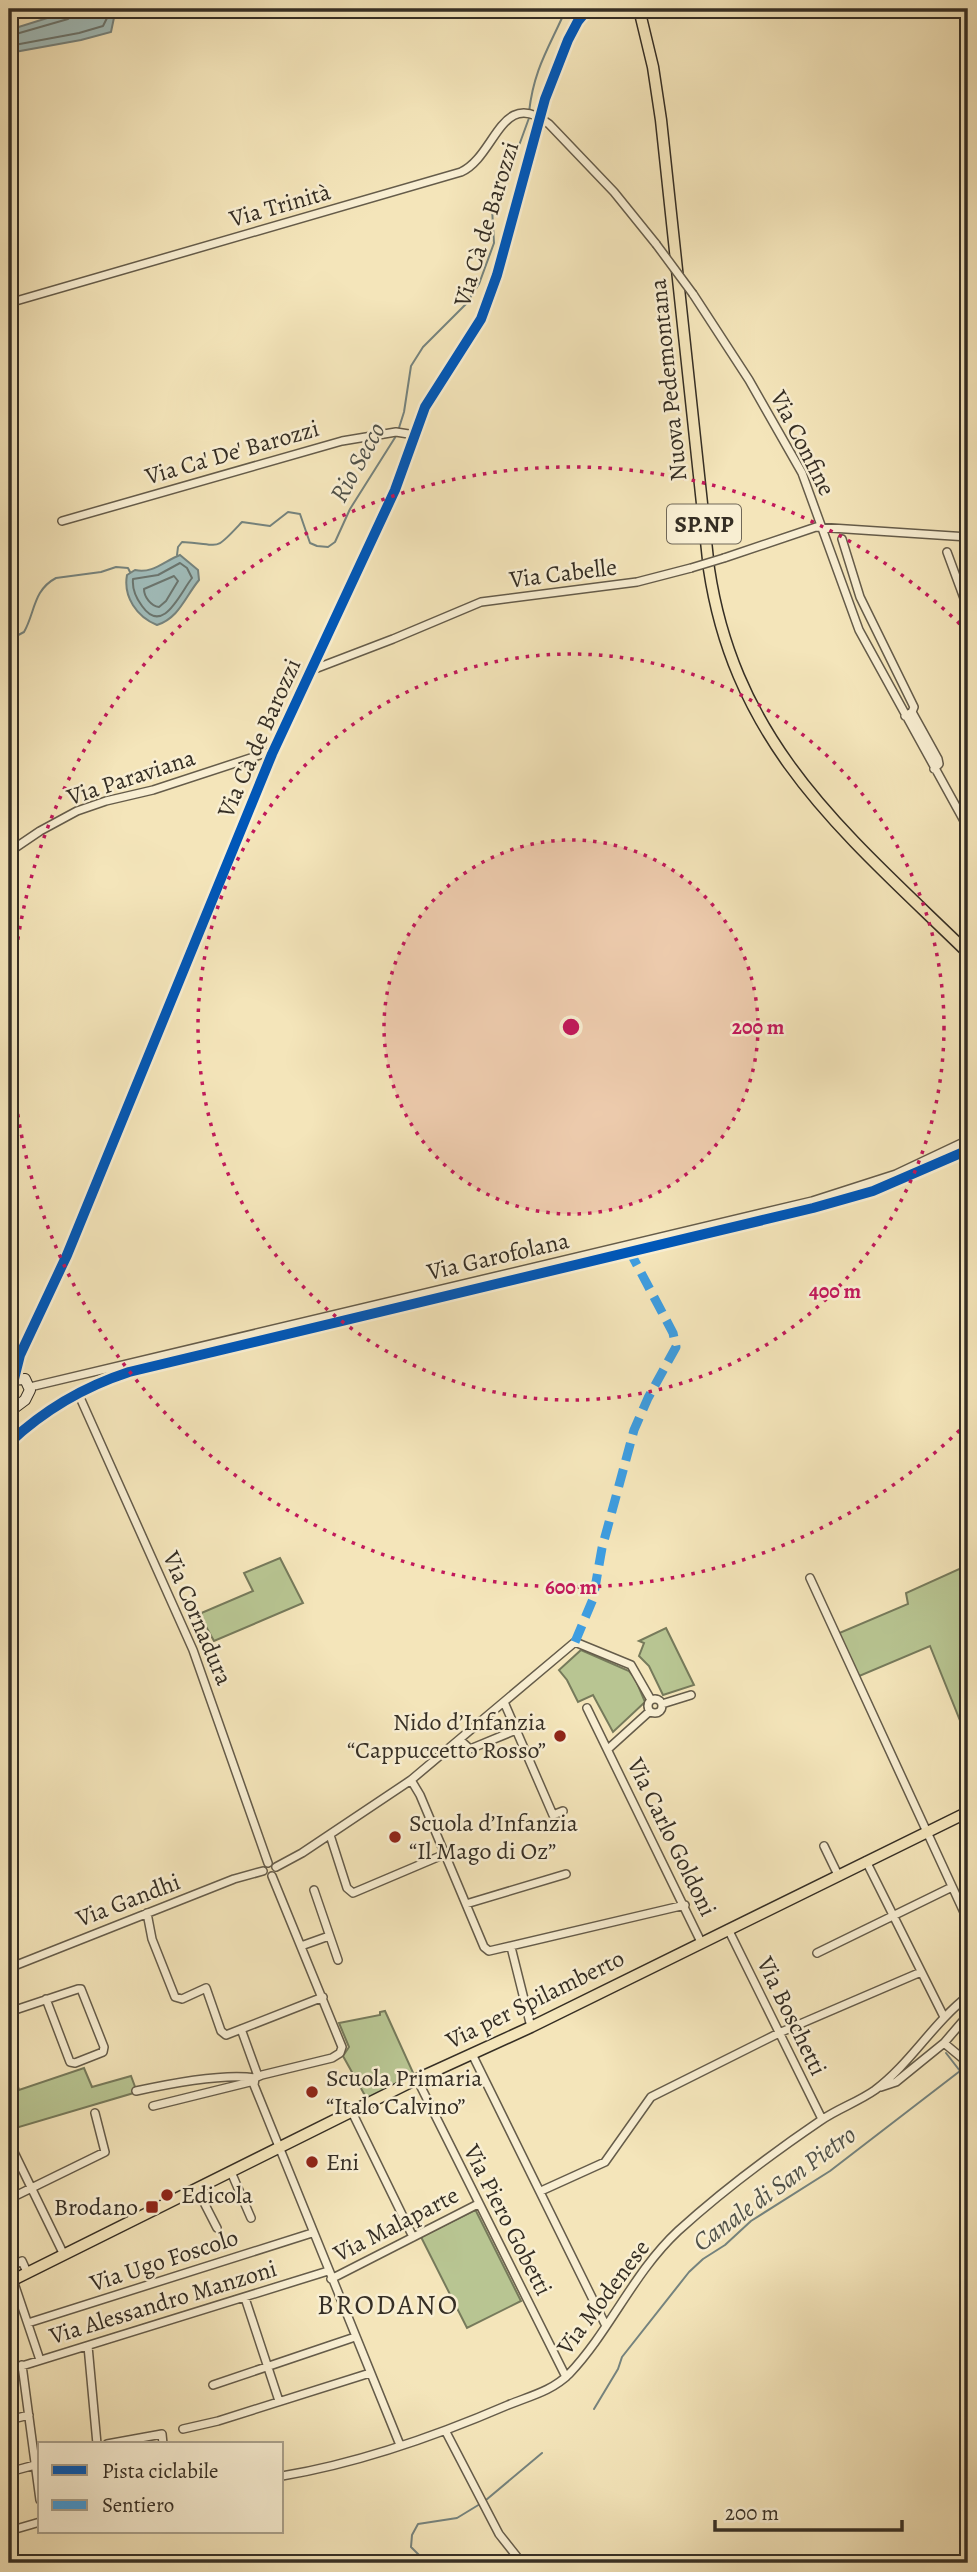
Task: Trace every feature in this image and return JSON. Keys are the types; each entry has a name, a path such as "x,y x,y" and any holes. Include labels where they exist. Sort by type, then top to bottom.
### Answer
{"main road":[{"name":"Nuova Pedemontana","path":"639,9 653,67 661,121 709,569 729,652 766,732 804,788 834,822 968,953"},
{"name":"Via per Spilamberto","path":"11,2281 968,1812"}],"street":[{"name":"Via Cà de Barozzi","path":"11,1380 67,1255 272,754 395,491 425,407 481,319 511,227 538,115 568,40 588,9"},
{"name":"Via Trinità","path":"9,303 460,172 474,163 513,114 525,112 538,115"},
{"name":"Via Confine","path":"538,115 614,192 694,294 723,338 802,473 847,602 877,667 908,714 934,769 968,828"},
{"name":"Via Ca' De' Barozzi","path":"62,521 342,441 399,433 415,436"},
{"name":"Via Cabelle","path":"312,670 481,603 637,582 691,568 812,528 968,537"},
{"path":"842,539 860,597 912,702 914,709 908,714"},
{"path":"947,552 968,609"},
{"path":"847,602 860,597"},
{"name":"Via Paraviana","path":"9,852 77,811 153,790 266,753 272,754"},
{"name":"Via Garofolana","path":"30,1387 812,1201 896,1174 968,1140"},
{"path":"9,1412 25,1400 30,1387 25,1379 11,1380"},
{"name":"Via Cornadura","path":"78,1393 193,1650 272,1865"},
{"path":"810,1578 968,1921"},
{"path":"272,1876 265,1875 265,1865 294,1859 411,1780 575,1642 631,1665 651,1700"},
{"path":"662,1704 691,1695"},
{"path":"657,1699 662,1704 659,1712 650,1711 647,1706 651,1700 657,1699"},
{"path":"504,1702 553,1815 563,1811"},
{"name":"Via Carlo Goldoni","path":"587,1708 701,1941"},
{"name":"Via Carlo Goldoni","path":"608,1749 650,1711"},
{"path":"460,1740 467,1748 474,1748 516,1730"},
{"path":"411,1780 421,1795 486,1950 511,1947 685,1905"},
{"path":"330,1835 347,1888 353,1893 445,1854"},
{"path":"824,1846 838,1875"},
{"path":"866,1861 944,2017"},
{"path":"272,1865 275,1872 272,1876"},
{"name":"Via Gandhi","path":"9,1968 234,1879 263,1871"},
{"path":"466,1904 566,1874"},
{"path":"153,2106 340,2053 340,2038 272,1876"},
{"path":"817,1952 952,1886"},
{"path":"314,1889 338,1960"},
{"path":"147,1913 152,1939 175,1997 182,1999 206,1988 221,2031 228,2035 323,1997"},
{"name":"Via Boschetti","path":"728,1929 822,2119"},
{"path":"301,1946 329,1936"},
{"path":"511,1947 531,2027"},
{"path":"541,2192 605,2162 651,2096 779,2034 921,1972"},
{"path":"9,2012 46,1999 78,1989 83,1991 104,2047 103,2052 75,2063 70,2062 46,1999"},
{"name":"Via Modenese","path":"284,2476 323,2469 446,2431 542,2393 566,2377 585,2356 642,2271 675,2234 720,2193 822,2119 875,2090 944,2017 968,1996"},
{"path":"875,2090 896,2082 944,2043 968,2015"},
{"path":"241,2029 279,2148 400,2445"},
{"path":"944,2043 968,2063"},
{"path":"472,2054 606,2323"},
{"path":"136,2091 207,2080 245,2076 256,2078"},
{"name":"Via Piero Gobetti","path":"417,2080 566,2377"},
{"path":"352,2112 413,2237"},
{"path":"9,2199 105,2152 96,2113"},
{"path":"9,2142 64,2255"},
{"path":"231,2172 251,2218"},
{"path":"197,2189 217,2228"},
{"name":"Via Malaparte","path":"330,2275 478,2204"},
{"name":"Via Ugo Foscolo","path":"28,2323 312,2232"},
{"path":"9,2267 22,2261 27,2272"},
{"name":"Via Alessandro Manzoni","path":"9,2370 330,2275"},
{"path":"11,2281 40,2360"},
{"path":"245,2298 279,2401"},
{"path":"213,2385 355,2337"},
{"path":"88,2346 97,2442"},
{"path":"22,2365 38,2486"},
{"path":"183,2428 218,2421 370,2373"},
{"path":"9,2420 29,2415"},
{"path":"446,2431 481,2503 499,2534 522,2563"},
{"path":"118,2442 162,2434 163,2442"},
{"path":"9,2472 35,2465"},
{"path":"9,2531 38,2523"}],"green space":[{"path":"280,1558 303,1603 214,1641 199,1614 253,1591 244,1573"},
{"path":"968,1565 968,1726 963,1728 930,1646 857,1677 837,1634 908,1604 906,1593"},
{"path":"666,1628 694,1685 663,1695 649,1666 639,1656 644,1643 639,1641"},
{"path":"581,1650 629,1671 635,1678 645,1702 613,1732 593,1695 578,1702 559,1670"},
{"path":"385,2011 415,2077 368,2101 343,2056 349,2047 339,2023 380,2015 380,2012"},
{"path":"9,2058 19,2090 84,2068 92,2087 131,2076 137,2092 9,2130"},
{"path":"476,2211 521,2301 467,2328 421,2237"}],"water":[{"path":"76,9 108,9 115,13 111,32 9,53 9,30"},
{"path":"180,555 198,570 199,580 176,612 157,625 143,617 133,605 127,591 127,575 135,570 153,569"}],"waterway":[{"name":"Rio Secco","path":"529,112 538,70 566,9"},
{"name":"Rio Secco","path":"398,431 404,412 411,366 423,347 466,304 479,284 494,243 492,208 495,195 502,174 517,151 529,118"},
{"name":"Rio Secco","path":"177,555 182,542 216,544 242,522 270,526 288,512 300,514 310,543 328,547 335,542 350,509 396,436"},
{"name":"Rio Secco","path":"9,640 24,632 39,595 48,583 56,578 101,572 116,567 128,568 130,572"},
{"name":"Canale di San Pietro","path":"594,2409 618,2369 622,2357 689,2272 751,2221 830,2171 960,2071 946,2053"},
{"name":"Canale di San Pietro","path":"486,2500 542,2453"},
{"name":"Canale di San Pietro","path":"427,2563 411,2547 412,2535 418,2524 457,2518 480,2504"}],"marked path":[{"path":"575,1642 593,1599 602,1548 634,1430 676,1347 673,1333 628,1248"}],"cycle path":[{"path":"14,1379 20,1355 67,1255 272,754 395,490 425,407 481,319 497,275 545,99 568,40 588,9"},
{"path":"9,1443 36,1420 65,1401 129,1372 813,1208 873,1191 968,1150"}],"place":[{"name":"Nido d’Infanzia “Cappuccetto Rosso”","path":"560,1736"},
{"name":"Scuola d’Infanzia “Il Mago di Oz”","path":"395,1837"},
{"name":"Scuola Primaria “Italo Calvino”","path":"312,2092"},
{"name":"Eni","path":"312,2162"},
{"name":"Edicola","path":"167,2195"},
{"name":"Brodano","path":"152,2207"}],"district":[{"name":"BRODANO","path":"388,2304"}]}
